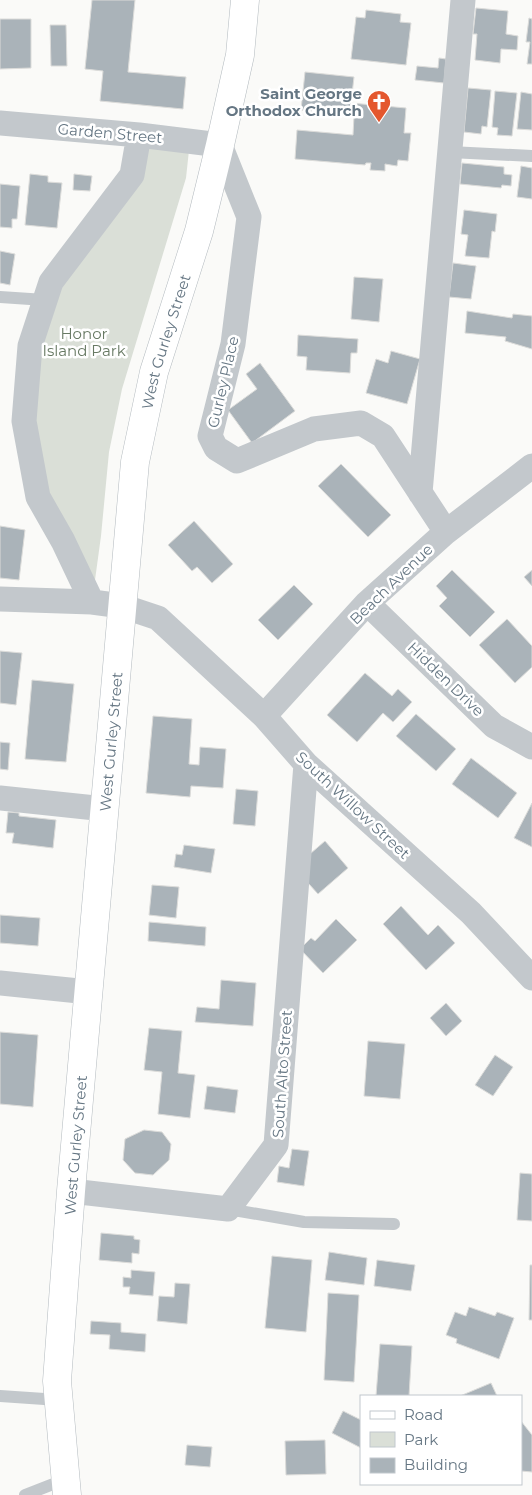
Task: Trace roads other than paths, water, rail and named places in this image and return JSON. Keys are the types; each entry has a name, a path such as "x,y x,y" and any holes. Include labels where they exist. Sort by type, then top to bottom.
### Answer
{"main road":[{"name":"West Gurley Street","path":"66,1487 58,1374 71,1191 135,462 154,372 199,231 220,145 240,56 245,0"}],"street":[{"path":"420,493 463,0"},
{"name":"Garden Street","path":"0,123 139,135 220,145"},
{"path":"92,602 63,541 38,497 24,421 30,346 51,282 132,175 139,135"},
{"name":"Gurley Place","path":"220,145 249,217 233,344 210,436 216,448 237,461 314,429 360,423 382,436 446,532"},
{"name":"Beach Avenue","path":"264,716 367,603 446,532 532,466"},
{"name":"South Willow Street","path":"0,599 92,602 122,606 158,618 264,716 306,764 471,913 532,978"},
{"name":"Hidden Drive","path":"367,603 494,726 532,747"},
{"name":"South Alto Street","path":"228,1209 276,1146 306,764"},
{"path":"0,798 105,808"},
{"path":"0,983 89,992"},
{"path":"71,1191 228,1209"}],"lane":[{"path":"450,152 532,156"},
{"path":"0,297 45,300"},
{"path":"228,1209 304,1222 394,1224"},
{"path":"0,1396 59,1400"},
{"path":"25,1495 66,1487"}],"place":[{"name":"Saint George Orthodox Church","path":"379,123"}],"park label":[{"name":"Honor Island Park","path":"84,342"}]}
